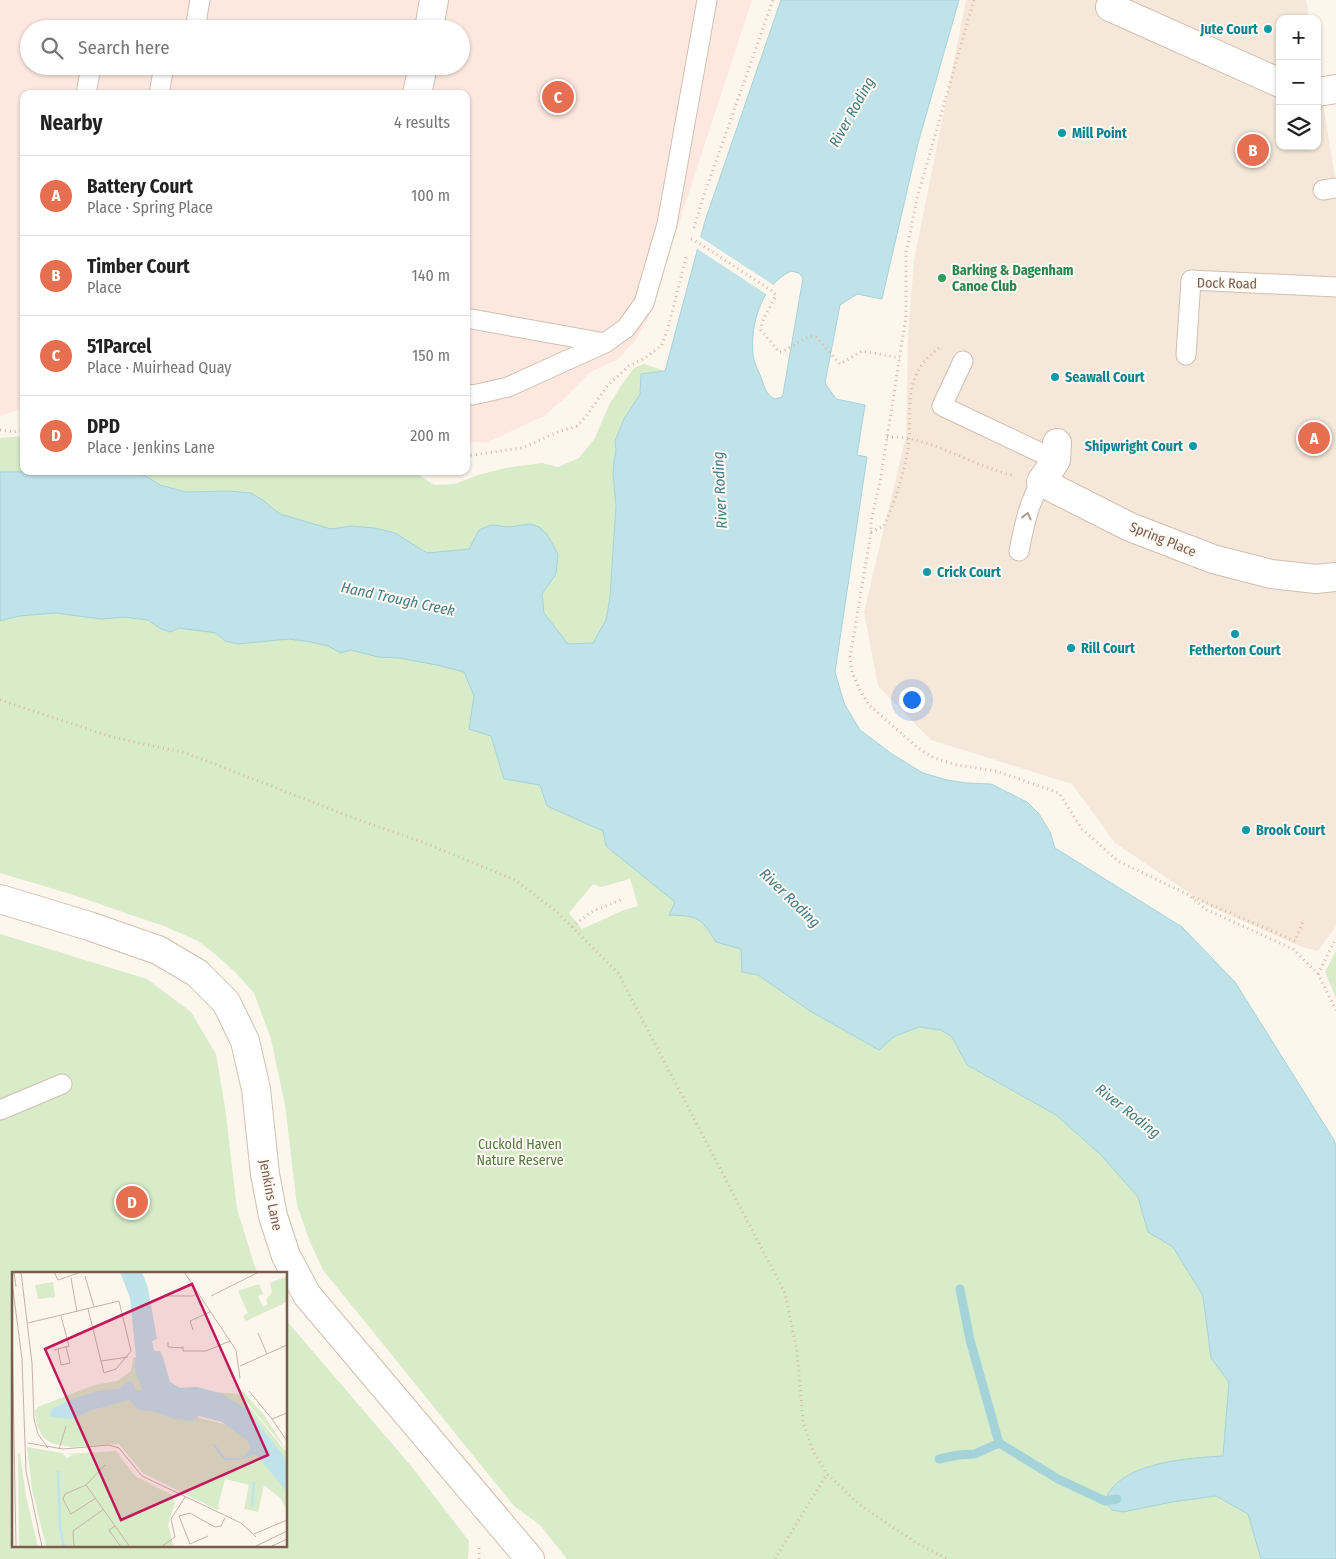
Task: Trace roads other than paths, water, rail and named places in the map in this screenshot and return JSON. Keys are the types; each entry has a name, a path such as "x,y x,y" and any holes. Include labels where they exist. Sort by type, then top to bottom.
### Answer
{"street":[{"path":"431,20 434,0"},
{"path":"1110,7 1276,81"},
{"path":"418,90 420,75"},
{"path":"1321,91 1336,89"},
{"path":"1041,482 1057,451"},
{"name":"Spring Place","path":"1041,482 1130,527 1213,559 1271,574 1316,579 1336,577"},
{"name":"Jenkins Lane","path":"0,899 89,926 158,950 197,973 226,1002 245,1041 252,1070 256,1089 265,1174 273,1216 286,1256 307,1295 530,1559"}],"lane":[{"path":"197,20 200,0"},
{"path":"470,395 508,387 605,343 626,328 644,303 667,224 707,0"},
{"path":"87,90 89,75"},
{"path":"161,90 163,75"},
{"name":"Dock Road","path":"1186,355 1192,280 1336,287"},
{"path":"470,319 605,343"},
{"path":"963,360 942,406 1057,451"},
{"path":"1019,551 1033,495 1041,482"},
{"path":"0,1110 62,1084"}],"water":[{"path":"781,0 959,0 918,143 882,299 857,294 840,305 825,383 836,399 865,405 857,455 867,457 835,672 844,703 860,730 892,754 923,773 947,780 991,784 1027,802 1039,814 1050,832 1055,848 1182,927 1235,982 1334,1140 1336,1146 1336,1559 1261,1559 1248,1514 1216,1496 1172,1502 1123,1512 1112,1510 1105,1501 1112,1488 1124,1478 1139,1470 1192,1458 1223,1456 1229,1382 1211,1358 1203,1296 1173,1247 1148,1232 1138,1197 1101,1155 1056,1115 967,1065 952,1037 941,1030 919,1027 895,1036 879,1050 810,1011 758,975 742,972 741,949 716,942 698,919 669,915 675,902 606,846 603,831 547,806 540,785 504,779 491,736 469,729 474,696 464,672 399,658 378,657 351,650 341,653 328,646 289,639 238,644 225,641 216,633 179,628 170,632 161,629 148,620 124,617 102,619 55,613 19,616 0,621 0,472 20,472 20,475 143,475 160,485 186,492 228,491 251,493 280,514 331,529 351,526 375,528 395,533 427,553 469,549 479,530 491,525 509,527 530,524 539,527 547,534 558,554 556,574 542,594 544,613 568,644 593,643 606,620 610,597 616,506 613,474 616,451 615,441 624,419 640,394 641,374 665,371 705,221","holes":["791,271 799,273 803,278 783,394 782,397 775,399 766,390 754,361 753,331 760,307 772,286"]}],"waterway":[{"path":"960,1289 970,1340 999,1443 1058,1479 1105,1501 1117,1499"},
{"path":"939,1459 975,1454 999,1443"}],"place":[{"name":"Jute Court","path":"1268,29"},
{"name":"51Parcel","path":"558,97"},
{"name":"Mill Point","path":"1062,133"},
{"name":"Timber Court","path":"1253,150"},
{"name":"Barking & Dagenham Canoe Club","path":"942,278"},
{"name":"Seawall Court","path":"1055,377"},
{"name":"Battery Court","path":"1314,438"},
{"name":"Shipwright Court","path":"1193,446"},
{"name":"Crick Court","path":"927,572"},
{"name":"Fetherton Court","path":"1235,634"},
{"name":"Rill Court","path":"1071,648"},
{"name":"Brook Court","path":"1246,830"},
{"name":"DPD","path":"132,1202"}],"water label":[{"name":"River Roding","path":"852,112"},
{"name":"River Roding","path":"720,490"},
{"name":"Hand Trough Creek","path":"398,599"},
{"name":"River Roding","path":"790,898"},
{"name":"River Roding","path":"1128,1111"}],"park label":[{"name":"Cuckold Haven Nature Reserve","path":"520,1152"}]}
